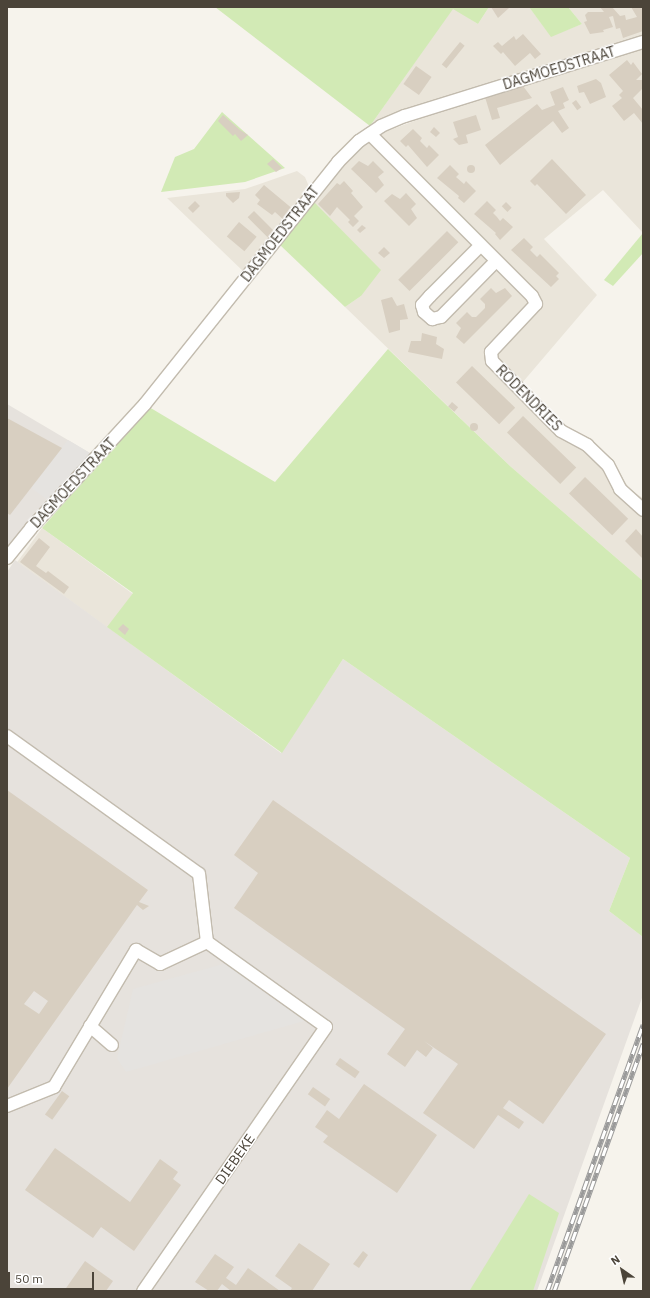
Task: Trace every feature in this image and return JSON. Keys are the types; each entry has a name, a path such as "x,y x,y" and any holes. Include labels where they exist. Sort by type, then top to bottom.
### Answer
{"street":[{"name":"DAGMOEDSTRAAT","path":"7,558 145,404 338,162 370,134 405,116 643,42"},
{"name":"RODENDRIES","path":"370,134 480,246 532,296 536,304 491,352 492,361 561,431 587,445 608,465 620,489 643,510"},
{"path":"480,246 422,305 424,312 432,319 440,317 496,261"},
{"path":"7,736 198,874 207,942 160,964 136,950 54,1087 7,1106"},
{"name":"DIEBEKE","path":"143,1291 326,1027 207,942"},
{"path":"90,1026 112,1045"}],"shaded area":[{"path":"489,7 529,7 551,36 582,24 568,7 643,7 643,35 395,113 370,126 453,8 478,24"},
{"path":"643,45 643,233 603,190 544,239 597,295 522,383 562,426 593,443 610,457 630,490 643,498 643,581 510,466 345,307 361,296 314,202 338,171 364,144 382,133 425,117"},
{"path":"297,171 305,177 310,189 245,273 167,198 245,189"},
{"path":"7,404 95,456 7,552"},
{"path":"68,440 95,456 52,503 30,487"},
{"path":"42,528 133,594 108,628 17,562"},
{"path":"15,560 281,753 343,659 630,858 609,911 643,937 643,995 537,1291 7,1291 7,572"},
{"path":"238,960 311,1019 126,1072 117,1058 133,989"}],"green space":[{"path":"215,7 489,7 478,24 453,9 370,126"},
{"path":"529,7 568,7 582,24 551,37"},
{"path":"222,112 285,168 245,182 161,192 175,157 194,149"},
{"path":"314,202 381,270 361,296 345,307 280,245"},
{"path":"643,233 643,253 613,286 604,280"},
{"path":"388,349 510,466 643,581 643,937 609,911 630,858 343,659 282,753 107,627 133,593 42,528 149,407 275,482"},
{"path":"529,1194 559,1213 533,1291 470,1290"}],"building":[{"path":"491,7 507,7 509,8 498,18"},
{"path":"600,7 612,7 620,16 625,15 626,20 637,17 631,7 642,7 643,31 623,38 620,28 616,29 613,16 609,17 613,27 603,30 604,32 590,34 584,22 587,21 585,15 588,12 604,12"},
{"path":"523,34 541,54 535,59 530,53 515,66 503,52 501,54 493,46 498,42 502,46 514,36 516,40"},
{"path":"460,42 465,46 446,68 442,65"},
{"path":"627,60 631,65 633,62 642,74 636,80 643,80 643,88 633,98 643,110 643,124 634,113 624,121 612,106 622,98 619,95 623,91 609,75"},
{"path":"416,66 432,77 419,95 403,84"},
{"path":"596,79 601,83 606,97 590,104 584,92 579,93 577,86"},
{"path":"523,86 532,98 497,108 500,118 492,120 485,97"},
{"path":"563,87 569,100 563,103 565,108 558,111 569,128 562,133 553,121 500,165 485,145 537,104 542,110 555,105 550,92"},
{"path":"576,100 581,107 577,110 572,103"},
{"path":"223,115 248,135 241,141 235,134 233,136 218,121"},
{"path":"476,115 481,130 466,135 468,143 459,145 453,139 458,137 453,122"},
{"path":"434,127 440,133 436,137 430,132"},
{"path":"413,129 422,138 420,141 427,148 429,145 439,155 427,167 408,145 406,147 400,141"},
{"path":"273,159 282,168 276,172 267,164"},
{"path":"552,159 586,195 566,214 537,184 535,186 530,181"},
{"path":"359,161 368,166 373,161 384,172 378,177 384,185 376,193 351,169"},
{"path":"450,165 459,174 456,177 464,184 466,181 476,191 464,203 458,198 459,196 437,178"},
{"path":"471,165 474,166 474,172 471,173 468,172 467,169 468,166"},
{"path":"344,181 353,191 351,193 363,207 354,216 359,221 353,227 348,222 350,220 337,207 330,216 318,204 337,183 340,185"},
{"path":"264,185 294,210 285,221 275,212 272,215 257,204 260,200 255,195"},
{"path":"240,192 239,198 233,203 226,196 226,193"},
{"path":"406,193 416,204 411,209 417,218 409,226 384,201 392,194 400,199"},
{"path":"195,201 200,206 193,213 188,208"},
{"path":"487,201 496,210 493,213 500,221 503,218 513,227 500,240 495,234 496,233 474,214"},
{"path":"506,202 512,208 507,212 502,206"},
{"path":"254,211 275,232 269,239 248,217"},
{"path":"239,222 257,237 244,251 227,237"},
{"path":"362,225 366,228 360,233 357,230"},
{"path":"447,231 458,242 410,291 398,280"},
{"path":"524,238 533,247 530,250 537,257 540,254 559,273 556,276 559,279 551,287 511,250"},
{"path":"384,247 390,253 384,258 378,253"},
{"path":"491,288 496,293 505,288 512,296 464,344 456,337 461,328 456,323 467,312 472,317 476,317 485,308 485,304 480,299"},
{"path":"392,297 397,306 404,304 408,319 400,320 400,330 389,333 381,300"},
{"path":"422,333 437,337 436,344 444,349 442,359 408,352 411,341 421,341"},
{"path":"472,366 515,408 499,424 456,383"},
{"path":"452,402 458,407 454,412 448,407"},
{"path":"523,416 576,467 560,484 507,433"},
{"path":"7,418 62,448 10,515 7,513"},
{"path":"474,423 477,424 477,430 474,431 471,430 470,427 471,424"},
{"path":"585,477 628,519 612,535 569,494"},
{"path":"636,529 643,537 643,559 625,541"},
{"path":"39,538 50,547 36,566 46,573 48,571 69,587 64,594 20,562"},
{"path":"123,624 129,629 125,635 118,629"},
{"path":"7,790 148,890 139,902 149,906 143,910 137,905 7,1089","holes":["34,991 48,1001 39,1014 24,1004"]},
{"path":"273,800 606,1034 543,1124 509,1100 503,1108 524,1122 519,1129 498,1115 474,1149 423,1113 458,1064 424,1041 433,1048 426,1057 417,1050 405,1067 387,1054 405,1029 234,908 258,873 234,855"},
{"path":"340,1058 360,1072 355,1078 335,1065"},
{"path":"364,1084 437,1135 397,1193 323,1142 328,1136 315,1127 327,1110 339,1119"},
{"path":"313,1087 330,1099 325,1106 308,1094"},
{"path":"62,1091 69,1096 52,1120 45,1114"},
{"path":"55,1148 130,1202 160,1159 178,1172 173,1179 181,1185 134,1251 101,1227 93,1238 25,1190"},
{"path":"299,1243 330,1264 312,1291 290,1291 292,1288 275,1276"},
{"path":"363,1251 368,1255 359,1268 353,1264"},
{"path":"215,1254 234,1267 226,1278 236,1285 248,1268 280,1291 231,1291 222,1284 217,1291 209,1291 195,1282"},
{"path":"85,1261 113,1281 106,1291 64,1291"}],"railway":[{"path":"547,1291 643,1025"},
{"path":"554,1291 643,1044"}]}
